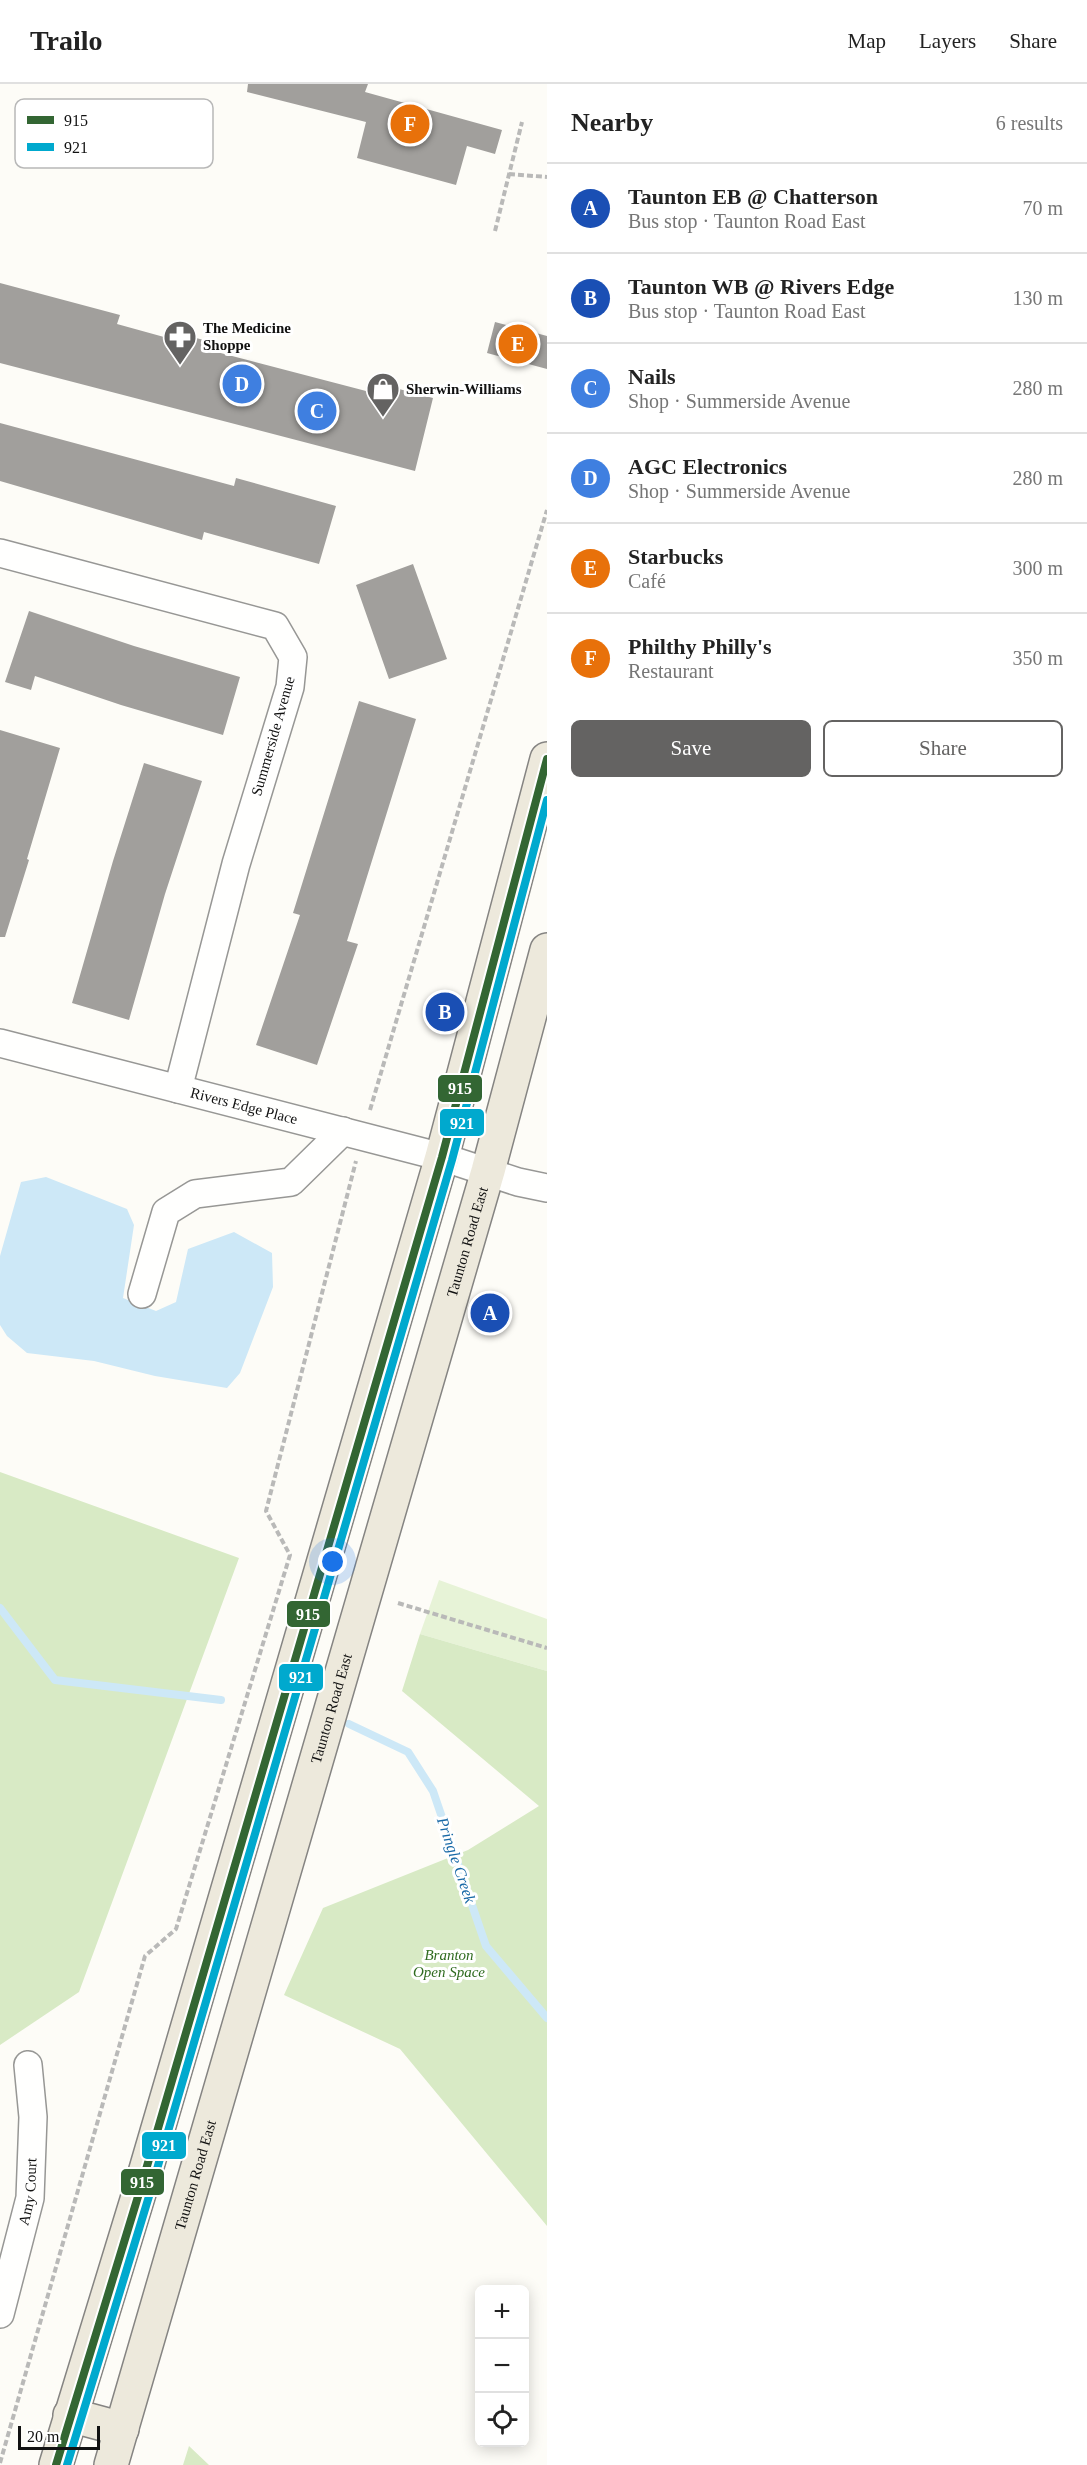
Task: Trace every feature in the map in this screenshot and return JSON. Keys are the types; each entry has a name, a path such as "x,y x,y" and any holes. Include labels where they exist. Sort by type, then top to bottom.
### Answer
{"main road":[{"path":"56,2465 140,2190 442,1157 547,759"},
{"name":"Taunton Road East","path":"111,2465 488,1171 547,950"},
{"path":"140,2190 188,2201"},
{"path":"70,2415 122,2429"}],"street":[{"name":"Summerside Avenue","path":"0,553 275,626 293,657 290,687 236,864 178,1089"},
{"name":"Rivers Edge Place","path":"0,1043 442,1157 518,1182 547,1188"},
{"path":"142,1294 166,1212 195,1194 291,1182 353,1134"},
{"name":"Amy Court","path":"0,2314 30,2198 33,2117 28,2065"}],"path":[{"path":"495,231 522,122"},
{"path":"509,174 547,177"},
{"path":"0,2463 145,1956 176,1929 290,1555 266,1511 353,1134 547,510"},
{"path":"398,1603 547,1648"}],"green space":[{"path":"0,1472 239,1558 79,1992 0,2045"},
{"path":"439,1580 547,1619 547,1671 420,1634"},
{"name":"Branton Open Space","path":"420,1634 547,1671 547,2226 400,2049 284,1995 323,1908 468,1850 539,1806 402,1691"},
{"path":"189,2446 209,2465 183,2465"}],"water":[{"path":"46,1177 127,1209 134,1225 123,1298 156,1311 176,1302 188,1249 234,1232 272,1253 273,1287 240,1373 227,1388 155,1376 94,1361 27,1353 7,1336 0,1325 0,1256 21,1182"}],"building":[{"path":"248,84 368,84 365,92 502,130 495,154 467,146 456,185 357,158 366,122 247,92"},
{"path":"0,283 120,315 117,324 164,337 166,330 215,343 213,351 366,391 369,381 433,398 415,471 0,363"},
{"path":"495,322 547,336 547,369 487,353"},
{"path":"0,423 234,486 236,478 336,506 319,564 204,532 202,540 0,481"},
{"path":"413,564 447,659 389,679 356,585"},
{"path":"29,611 134,646 240,677 223,735 121,705 35,676 31,690 5,682"},
{"path":"359,701 416,719 347,941 358,944 317,1065 256,1045 300,915 293,913"},
{"path":"0,730 60,748 5,937 0,937"},
{"path":"144,763 202,781 165,894 129,1020 72,1003"}],"waterway":[{"name":"Pringle Creek","path":"0,1608 55,1680 221,1700"},
{"name":"Pringle Creek","path":"349,1724 408,1752 433,1791 486,1946 547,2018"}],"transit line":[{"name":"915","path":"56,2465 140,2190 442,1157 547,759"},
{"name":"921","path":"67,2465 150,2193 452,1160 547,800"}],"place":[{"name":"Philthy Philly's","path":"410,124"},
{"name":"Starbucks","path":"518,344"},
{"name":"The Medicine Shoppe","path":"180,366"},
{"name":"AGC Electronics","path":"242,384"},
{"name":"Nails","path":"317,411"},
{"name":"Sherwin-Williams","path":"383,418"},
{"name":"Taunton WB @ Rivers Edge","path":"445,1012"},
{"name":"Taunton EB @ Chatterson","path":"490,1313"}]}
